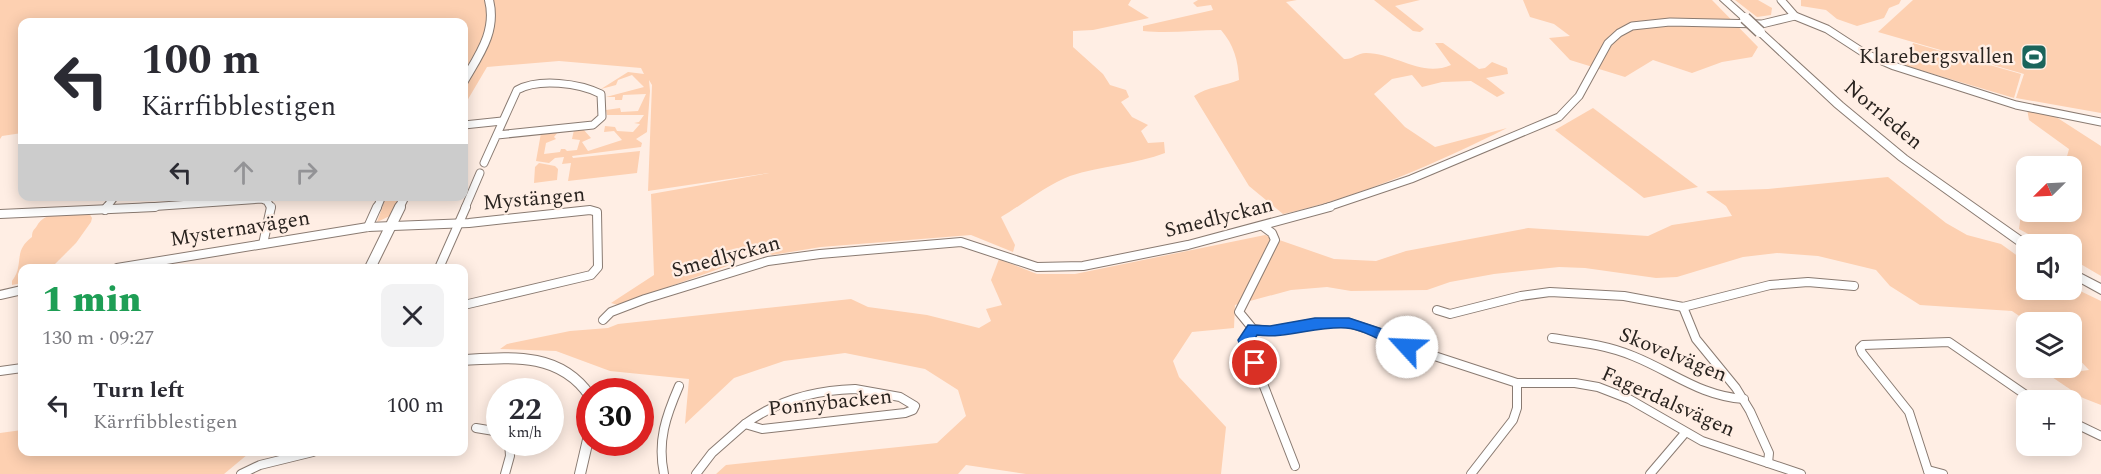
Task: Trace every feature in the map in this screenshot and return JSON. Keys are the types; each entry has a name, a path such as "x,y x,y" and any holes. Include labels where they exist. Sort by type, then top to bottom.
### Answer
{"highway":[{"name":"Norrleden","path":"1725,0 1839,105 1903,158 2016,238"},
{"path":"2082,279 2101,290"}],"street":[{"path":"468,73 493,24 489,0"},
{"path":"1781,0 1796,16 1827,28 1864,53 1894,66 2016,105 2101,122"},
{"name":"Smedlyckan","path":"603,320 612,312 670,290 784,258 961,242 1040,267 1068,267 1161,251 1264,227 1386,189 1453,164 1560,116 1578,99 1604,50 1626,29 1646,23 1762,23 1796,16"},
{"name":"Mystängen","path":"484,163 496,135 502,121 517,90 523,85 552,84 593,90 601,94 602,117 592,125 496,135"},
{"path":"468,125 502,121"},
{"name":"Mystängen","path":"468,201 480,173"},
{"path":"105,210 111,201"},
{"path":"0,214 49,210 105,210 233,201"},
{"path":"263,244 271,207 267,201"},
{"path":"368,227 380,201"},
{"path":"372,264 403,201"},
{"name":"Mystängen","path":"441,264 468,201"},
{"name":"Mystängen","path":"391,225 458,224 592,210 597,212 598,267 591,275 468,304"},
{"name":"Mysternavägen","path":"141,264 391,225"},
{"path":"1264,227 1272,233 1275,240 1239,312 1253,329 1246,340 1295,466"},
{"path":"1437,310 1450,314 1521,296 1558,292 1624,296 1683,307 1770,285 1808,282 1854,286"},
{"path":"0,295 18,291"},
{"path":"1683,307 1696,339 1744,399 1765,441 1769,453 1768,463"},
{"name":"Fagerdalsvägen","path":"1253,329 1270,332 1315,323 1349,323 1377,332 1407,347 1517,383 1575,383 1598,387 1629,399 1685,433 1801,474"},
{"name":"Skovelvägen","path":"1552,338 1592,344 1627,353 1704,392 1744,399"},
{"path":"1942,474 1928,472 1909,412 1860,348 1863,345 1949,342 2019,390"},
{"path":"468,360 523,359 557,366 576,378"},
{"path":"0,371 18,369"},
{"path":"1471,474 1513,420 1517,409 1517,383"},
{"path":"664,474 659,446 661,426 679,386"},
{"name":"Ponnybacken","path":"696,474 708,456 730,433 756,414 777,404 819,393 846,389 872,390 912,402 915,406 913,410 905,413 762,429 745,424"},
{"path":"2082,427 2101,436"},
{"path":"476,428 486,430"},
{"path":"1650,474 1685,433"},
{"path":"241,474 260,465 297,456"},
{"path":"505,474 510,456"},
{"path":"580,474 584,456"}],"shaded area":[{"path":"0,0 1131,0 1128,5 1149,18 1093,30 1073,31 1073,47 1103,74 1110,85 1126,90 1129,97 1121,102 1132,117 1148,125 1141,131 1148,143 1164,142 1165,153 1070,176 1044,189 1001,217 1015,245 1013,252 971,235 821,247 772,255 762,250 743,253 727,266 618,305 611,303 654,275 651,194 769,173 648,191 652,85 649,80 647,132 636,139 642,143 641,147 572,156 573,158 640,151 637,173 568,181 571,163 562,164 564,157 555,158 549,163 536,161 541,133 558,132 554,137 556,139 546,143 544,154 560,152 561,149 577,150 580,140 572,139 574,130 583,129 591,138 582,142 588,151 622,140 614,131 604,132 605,126 615,127 617,131 633,132 640,124 634,123 639,122 644,115 607,115 606,110 620,108 621,112 638,111 646,94 623,95 622,100 606,97 644,87 632,75 618,80 616,85 601,89 628,72 644,74 641,68 559,61 487,67 468,99 468,18 18,18 18,134 2,136 0,139"},
{"path":"1198,0 1297,0 1286,2 1344,59 1363,53 1377,54 1419,67 1440,68 1451,65 1435,43 1443,43 1479,69 1485,68 1492,62 1507,68 1508,74 1486,78 1505,93 1497,97 1471,81 1442,82 1422,87 1412,75 1392,79 1374,94 1405,127 1435,147 1507,128 1398,178 1340,199 1283,214 1249,186 1194,96 1239,80 1234,53 1221,30 1143,31 1143,26 1213,10 1211,5 1197,7 1193,3"},
{"path":"1374,0 1420,0 1395,6 1424,29 1420,32 1413,31"},
{"path":"1523,0 1712,0 1758,47 1752,57 1722,62 1692,73 1653,60 1625,77 1570,60 1549,38 1570,36 1554,24 1530,17"},
{"path":"1735,0 1758,0 1772,8 1771,15 1757,17"},
{"path":"1801,0 1901,0 1899,4 1889,8 1884,18 1857,26 1837,19 1826,10 1801,6"},
{"name":"Klarebergsvallen","path":"1913,0 2101,0 2101,113 2016,98 2024,74 1878,32"},
{"path":"1913,43 2021,74 2014,98 1903,65"},
{"path":"1593,108 1698,187 1644,198 1555,130"},
{"path":"2027,109 2053,115 2101,146 2101,276 2082,265 2082,234 2028,234 2019,229 2020,222 2082,222 2082,156 2067,156 2069,149 2029,120"},
{"path":"539,163 555,166 558,169 557,180 534,183 535,167"},
{"path":"1888,177 1946,223 1967,235 2001,244 2016,255 2016,300 2082,300 2082,292 2101,301 2101,405 2082,397 2082,390 2071,390 2053,378 2082,378 2082,371 2089,370 2082,363 2082,312 2016,314 2012,311 1920,305 1890,286 1876,270 1818,256 1777,253 1743,257 1677,277 1656,278 1585,268 1559,267 1494,274 1450,282 1427,290 1351,291 1327,287 1291,290 1235,305 1234,328 1192,332 1173,361 1179,377 1226,427 1221,474 1026,474 966,465 958,474 716,474 726,465 937,443 966,416 958,390 925,369 845,353 784,361 734,378 685,424 689,379 610,371 556,351 500,349 507,344 570,331 608,328 618,324 851,299 868,307 927,315 979,328 991,321 986,309 1002,305 991,280 999,259 1037,274 1075,274 1265,235 1334,259 1376,261 1406,251 1528,228 1648,236 1672,225 1732,216 1726,206 1706,192 1708,191 1768,189"},
{"path":"385,201 399,201 392,215 377,222"},
{"path":"61,213 89,213 92,218 76,243 55,264 19,264 22,248 32,237 33,231 42,219"},
{"path":"18,269 18,284 12,285 12,281"},
{"path":"18,431 18,456 246,456 224,474 0,474 0,433"}],"place":[{"name":"Klarebergsvallen","path":"2034,57"}],"route":[{"path":"1255,363 1246,340 1253,329 1270,332 1315,323 1349,323 1377,332 1407,347"}]}
